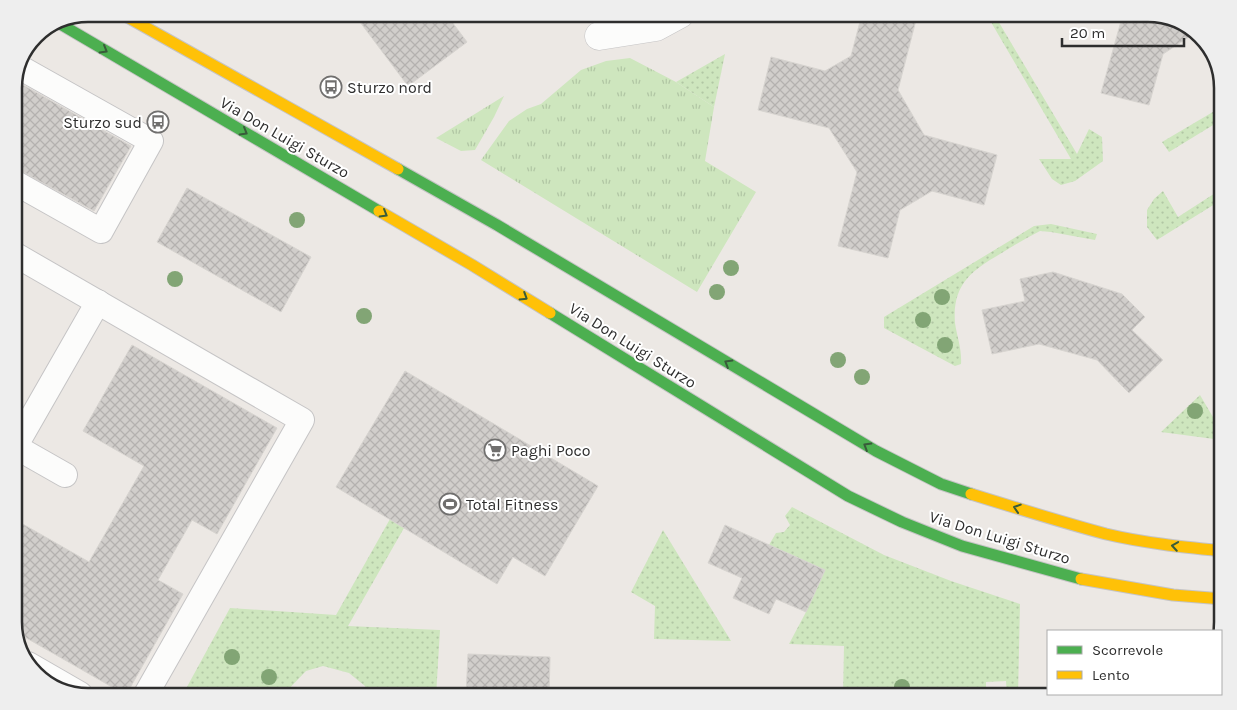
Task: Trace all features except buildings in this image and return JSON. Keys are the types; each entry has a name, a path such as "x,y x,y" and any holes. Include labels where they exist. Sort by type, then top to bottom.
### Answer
{"street":[{"name":"Via Don Luigi Sturzo","path":"136,22 497,225 876,451 941,484 1031,513 1108,534 1179,548 1214,550"},
{"path":"600,36 656,27 665,22"},
{"name":"Via Don Luigi Sturzo","path":"65,27 472,265 848,496 902,522 962,546 1080,579 1173,595 1214,598"}],"lane":[{"path":"23,187 100,231 151,141 25,71"},
{"path":"23,259 302,420 150,688"},
{"path":"23,432 98,302"},
{"path":"23,451 65,475"}],"green space":[{"path":"991,22 999,22 1077,154 1089,129 1102,137 1103,161 1075,181 1061,185 1052,179 1039,159 1071,159"},
{"path":"725,54 714,107 676,82"},
{"path":"630,58 676,82 714,107 705,161 756,192 697,292 481,160 509,121 527,109 541,104 581,70 606,61"},
{"path":"504,96 475,150 461,151 436,138"},
{"path":"1214,111 1214,124 1169,152 1162,142"},
{"path":"1163,191 1178,217 1214,194 1214,205 1157,240 1147,227 1147,210 1154,199"},
{"path":"1051,224 1097,234 1095,240 1040,231 990,260 972,273 960,289 955,310 961,364 955,366 884,328 884,317 1034,226"},
{"path":"1200,395 1214,419 1214,439 1161,432"},
{"path":"792,507 884,555 951,581 1020,604 1018,688 1006,688 1006,681 986,682 986,688 843,688 844,646 789,644 825,570 769,545 776,533 784,532 790,525 785,516"},
{"path":"390,519 404,528 348,626 440,630 436,688 366,688 349,673 323,666 306,671 290,688 186,688 230,608 336,615"},
{"path":"663,530 731,641 654,639 655,606 631,592"}],"traffic: fast":[{"path":"65,27 379,211"},
{"path":"398,169 497,225 876,451 941,484 971,494"},
{"path":"550,313 848,496 902,522 962,546 1081,579"}],"traffic: slow":[{"path":"136,22 398,169"},
{"path":"379,211 550,313"},
{"path":"971,494 1106,534 1149,542 1214,550"},
{"path":"1081,579 1173,595 1214,598"}],"place":[{"name":"Sturzo nord","path":"331,87"},
{"name":"Sturzo sud","path":"158,122"},
{"name":"Paghi Poco","path":"495,450"},
{"name":"Total Fitness","path":"450,504"}]}
